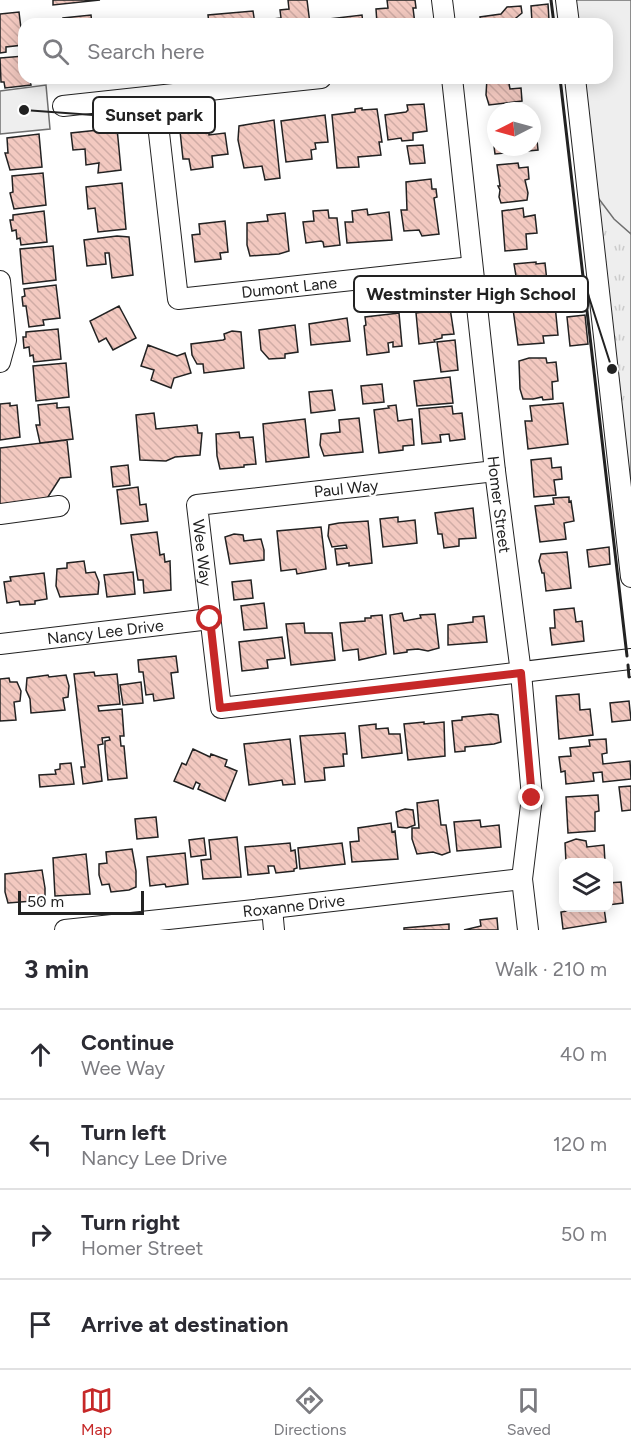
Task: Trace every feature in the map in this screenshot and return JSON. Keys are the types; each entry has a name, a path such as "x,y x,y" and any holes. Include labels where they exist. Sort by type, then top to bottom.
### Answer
{"street":[{"path":"442,0 444,18"},
{"path":"566,0 568,18"},
{"path":"63,106 271,84"},
{"name":"Homer Street","path":"453,84 495,471 521,673 532,798 522,879 528,930"},
{"path":"576,84 631,577"},
{"name":"Dumont Lane","path":"155,98 178,299 472,267"},
{"path":"0,281 6,340 0,362"},
{"name":"Paul Way","path":"197,505 495,471"},
{"name":"Wee Way","path":"197,505 220,708 521,673"},
{"path":"0,514 59,506"},
{"name":"Nancy Lee Drive","path":"0,644 210,619"},
{"path":"521,673 631,659"},
{"name":"Roxanne Drive","path":"65,930 522,879"},
{"path":"272,908 274,930"}],"green space":[{"path":"575,0 631,0 631,234 614,219 596,195 584,84 613,84 613,18 577,18"},
{"path":"631,0 631,532 581,84 613,84 613,18"},
{"path":"46,85 50,129 0,134 0,91"}],"building":[{"path":"53,0 100,0 53,5"},
{"path":"288,0 307,0 309,18 281,18 280,10 289,9"},
{"path":"387,0 415,0 414,18 377,18 376,9 388,8"},
{"path":"548,4 549,18 532,18 531,6"},
{"path":"521,6 522,13 516,18 480,18 501,14 507,7"},
{"path":"253,11 254,18 208,18 208,15"},
{"path":"19,12 20,18 18,46 6,47 6,52 0,53 0,14"},
{"path":"91,15 91,18 63,18"},
{"path":"362,15 362,18 337,18"},
{"path":"18,56 18,84 31,85 5,88 4,82 1,82 0,58"},
{"path":"487,84 509,84 510,89 521,88 522,101 488,102"},
{"path":"424,104 427,131 413,133 413,140 402,141 401,138 388,140 385,115 406,112 407,105"},
{"path":"362,108 362,110 377,109 382,142 379,142 381,155 358,157 359,167 337,168 332,115 355,112 355,109"},
{"path":"325,115 328,142 315,143 316,149 311,150 312,159 286,162 281,121"},
{"path":"274,120 280,178 265,180 262,166 244,168 238,140 239,126"},
{"path":"208,125 209,135 225,133 228,154 212,156 213,167 191,170 189,159 183,159 180,131"},
{"path":"117,128 121,170 98,173 99,163 86,165 85,149 73,150 71,133"},
{"path":"39,134 42,167 10,170 5,153 8,153 7,138"},
{"path":"423,145 425,163 410,164 407,146"},
{"path":"518,163 519,168 528,167 529,179 525,180 527,200 501,203 497,165"},
{"path":"43,173 46,205 14,209 10,193 13,192 12,176"},
{"path":"431,179 432,189 436,189 437,197 434,198 439,234 422,236 419,230 404,231 401,210 407,210 406,182"},
{"path":"122,183 126,229 98,232 95,208 88,209 86,187"},
{"path":"523,208 524,217 535,215 537,233 526,234 527,249 505,251 502,211"},
{"path":"367,209 368,215 389,212 392,240 347,243 345,222 353,222 352,211"},
{"path":"328,210 329,218 337,218 340,245 324,247 321,241 306,243 303,222 314,221 313,211"},
{"path":"44,211 47,242 21,245 20,238 17,239 16,230 12,231 10,220 13,220 13,215"},
{"path":"285,213 289,251 250,256 247,245 247,223 268,221 267,215"},
{"path":"225,221 228,252 220,253 221,259 195,262 192,235 200,234 199,224"},
{"path":"129,237 133,275 112,278 109,253 105,253 106,264 87,266 84,240"},
{"path":"53,246 56,280 23,284 20,249"},
{"path":"536,262 536,264 545,263 549,300 538,303 538,298 512,301 509,293 510,285 515,285 517,282 514,264"},
{"path":"56,285 60,318 43,320 44,325 29,327 26,306 23,306 24,289"},
{"path":"555,305 558,335 543,336 544,343 518,345 513,309"},
{"path":"119,306 136,338 113,350 106,338 99,342 90,321"},
{"path":"450,308 454,334 442,335 442,338 434,340 435,342 419,344 416,313"},
{"path":"399,313 402,346 393,347 393,342 388,343 389,352 367,355 365,317"},
{"path":"585,315 588,344 570,346 567,317"},
{"path":"347,318 350,341 311,345 309,324"},
{"path":"295,325 298,352 285,354 285,358 269,359 261,350 259,330"},
{"path":"58,329 61,359 34,362 33,355 30,356 29,347 24,348 23,337 26,337 26,332"},
{"path":"232,331 241,332 244,368 204,373 203,364 197,364 192,355 191,344 223,340 225,339 224,334"},
{"path":"455,340 458,370 441,372 437,342"},
{"path":"148,345 177,356 185,353 191,373 174,378 171,388 151,380 154,370 141,366"},
{"path":"529,358 546,358 547,363 556,362 558,381 552,382 553,399 543,400 542,397 523,399 520,389 519,361"},
{"path":"66,363 69,397 36,401 33,366"},
{"path":"450,377 453,403 417,406 414,381"},
{"path":"382,384 384,402 363,404 361,386"},
{"path":"332,390 335,410 311,413 309,392"},
{"path":"10,403 10,406 17,405 20,437 0,440 0,404"},
{"path":"57,403 57,408 69,407 73,439 40,443 36,425 40,425 38,405"},
{"path":"563,403 568,444 528,449 525,421 532,421 530,406"},
{"path":"396,405 398,421 412,419 414,445 403,446 403,450 379,453 374,410"},
{"path":"452,406 453,414 462,413 465,439 450,441 449,434 440,435 441,442 422,444 419,409"},
{"path":"154,413 156,429 197,425 198,433 202,433 200,455 175,457 166,461 140,460 136,415"},
{"path":"359,418 363,452 324,456 320,445 321,434 340,432 339,420"},
{"path":"305,419 309,457 266,462 263,424"},
{"path":"239,432 240,438 253,437 256,464 220,469 216,434"},
{"path":"67,440 71,477 60,478 46,500 0,505 0,448"},
{"path":"551,458 552,468 561,467 562,479 554,480 556,495 534,497 531,460"},
{"path":"128,465 130,485 113,487 111,467"},
{"path":"138,487 140,505 146,504 148,521 121,524 117,490"},
{"path":"569,497 574,521 564,523 566,539 540,542 535,506 554,504 553,498"},
{"path":"473,508 476,538 459,539 459,546 444,548 442,534 438,534 435,513"},
{"path":"398,517 398,522 415,520 417,543 383,547 380,519"},
{"path":"368,521 372,563 337,565 335,549 347,548 346,545 332,547 328,536 329,525"},
{"path":"321,527 326,569 297,574 296,569 281,571 277,531"},
{"path":"157,532 160,555 164,554 165,562 170,561 171,590 144,593 143,580 138,580 131,535"},
{"path":"234,534 243,535 244,541 261,539 264,560 230,564 225,537"},
{"path":"609,547 610,564 589,567 587,550"},
{"path":"567,552 571,588 546,591 544,573 542,573 539,561 541,554"},
{"path":"84,561 86,573 95,572 99,582 98,594 60,597 56,586 57,569 67,568 67,563"},
{"path":"133,572 135,594 107,597 104,575"},
{"path":"44,573 47,599 35,601 35,604 20,605 19,601 7,603 4,582 11,581 10,577"},
{"path":"251,580 253,598 234,600 232,582"},
{"path":"264,603 267,628 244,630 241,606"},
{"path":"574,608 576,622 582,621 584,641 552,645 550,628 555,628 554,610"},
{"path":"402,613 404,621 421,618 420,615 435,614 439,648 428,651 407,650 407,652 394,654 390,615"},
{"path":"382,615 386,654 359,660 358,649 343,651 340,623 365,621 365,618"},
{"path":"484,616 487,642 448,645 448,625 473,622 473,617"},
{"path":"304,623 305,633 332,633 335,660 291,665 286,624"},
{"path":"282,637 285,658 267,660 268,668 242,671 239,642"},
{"path":"176,656 178,672 171,673 174,698 154,701 153,694 146,695 143,672 139,672 138,660"},
{"path":"94,672 95,676 117,674 120,704 98,706 99,711 122,709 124,736 120,736 121,746 124,746 127,778 108,780 105,741 110,740 109,737 102,738 103,744 98,745 102,781 83,784 81,767 85,767 74,674"},
{"path":"48,675 49,677 66,675 69,686 68,697 63,698 65,710 31,713 30,699 26,690 27,678"},
{"path":"9,678 10,682 17,682 21,691 20,701 14,702 16,720 0,721 0,679"},
{"path":"141,682 143,703 123,705 120,685"},
{"path":"579,694 580,710 590,709 593,735 559,739 556,696"},
{"path":"629,701 631,720 612,722 610,703"},
{"path":"498,715 501,742 465,747 465,751 455,752 452,721 462,720 462,717"},
{"path":"424,722 424,724 444,722 445,756 408,760 404,724"},
{"path":"376,724 376,729 388,728 389,734 400,734 402,753 362,758 359,726"},
{"path":"345,733 347,754 343,754 344,766 324,768 325,780 305,782 300,736"},
{"path":"290,739 295,784 283,785 282,780 249,785 244,744"},
{"path":"606,739 607,753 602,754 603,764 630,761 631,779 603,782 602,772 593,773 594,781 566,784 565,771 561,772 559,757 571,756 570,748 590,746 589,740"},
{"path":"193,749 210,757 211,754 227,760 225,766 237,771 225,801 198,789 200,784 196,782 193,789 174,781 182,763 186,765"},
{"path":"71,763 74,784 40,787 39,775 56,774 55,770 60,769 60,764"},
{"path":"631,786 631,810 622,811 619,787"},
{"path":"598,795 599,811 595,812 595,831 568,833 566,797"},
{"path":"438,800 441,825 446,825 450,852 442,855 433,852 417,854 412,839 412,828 419,828 417,803"},
{"path":"405,809 413,810 415,825 407,828 398,827 396,812"},
{"path":"156,817 158,837 137,839 135,819"},
{"path":"480,820 481,827 499,825 501,847 457,851 454,822"},
{"path":"391,823 392,832 395,831 398,859 352,862 350,842 359,841 358,828"},
{"path":"237,837 241,877 203,879 201,860 211,859 209,840"},
{"path":"204,838 206,855 191,857 189,840"},
{"path":"576,839 586,841 587,847 604,845 605,858 566,858 565,843"},
{"path":"290,843 291,851 295,850 297,868 294,871 276,873 274,866 268,866 269,873 248,875 245,847"},
{"path":"342,843 345,864 300,869 298,848"},
{"path":"132,849 136,887 111,892 109,884 102,885 99,864 107,863 106,852"},
{"path":"185,853 188,884 166,887 165,884 150,886 147,857"},
{"path":"86,854 90,894 55,896 53,858"},
{"path":"42,870 45,900 8,903 5,892 5,874"},
{"path":"621,882 623,903 613,904 613,883"},
{"path":"561,912 605,912 606,922 563,929"},
{"path":"497,918 498,930 464,930 481,926 480,920"},
{"path":"449,924 449,930 404,930 404,928"}],"wall":[{"path":"551,0 553,18"},
{"path":"561,84 627,656"},
{"path":"628,665 629,677"}],"place":[{"name":"Sunset park","path":"24,110"},
{"name":"Westminster High School","path":"612,369"}],"route":[{"path":"210,619 220,708 521,673 532,798"}]}
